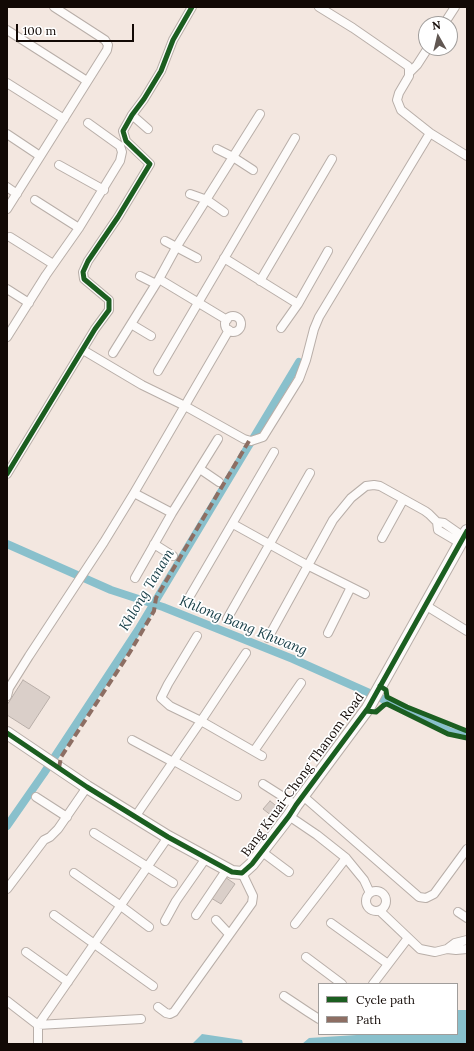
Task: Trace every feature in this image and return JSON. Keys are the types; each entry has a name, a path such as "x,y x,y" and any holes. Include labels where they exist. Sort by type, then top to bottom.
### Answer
{"street":[{"path":"7,209 107,50 108,45 105,40 54,7"},
{"path":"7,474 84,350 95,329 109,310 108,300 84,279 83,272 150,164 123,137 124,128 161,71 172,40 192,7"},
{"path":"319,7 397,58 408,66 410,72"},
{"path":"449,16 455,7"},
{"path":"7,30 87,81"},
{"path":"423,56 410,72 399,93 397,100 400,110 430,133 467,156"},
{"path":"7,83 64,119"},
{"path":"113,353 157,282 177,246 260,114"},
{"path":"132,115 148,129"},
{"path":"7,337 53,264 104,190 120,161 122,152 116,142 88,123"},
{"path":"84,350 142,385 185,406 244,439 251,441 263,437 299,379 319,317 430,133"},
{"path":"7,134 40,156"},
{"path":"158,371 295,138"},
{"path":"217,149 253,170"},
{"path":"260,281 332,159"},
{"path":"59,165 104,190"},
{"path":"7,187 17,194"},
{"path":"190,194 207,200 224,212"},
{"path":"35,200 79,228"},
{"path":"10,237 53,264"},
{"path":"165,241 198,258"},
{"path":"281,328 298,304 328,251"},
{"path":"224,258 298,304"},
{"path":"140,276 157,282 199,302 227,320"},
{"path":"7,289 29,303"},
{"path":"234,317 237,318 240,323 239,328 234,332 229,330 226,326 227,320 234,317"},
{"path":"131,324 151,336"},
{"path":"8,691 134,493 229,330"},
{"path":"135,578 172,513 218,440"},
{"path":"188,601 274,452"},
{"path":"200,469 219,482"},
{"path":"226,618 310,473"},
{"path":"268,638 333,520 351,498 366,486 380,486 429,514 437,522 438,530 463,537"},
{"path":"134,493 172,513"},
{"path":"382,538 403,500"},
{"path":"233,524 307,565 365,594"},
{"name":"Bang Kruai-Chong Thanom Road","path":"7,733 87,788 168,837 232,872 242,873 252,864 289,816 368,708 463,537"},
{"path":"154,544 173,556"},
{"path":"328,633 351,587"},
{"path":"425,605 467,631"},
{"path":"197,636 161,698 170,706 201,721 262,756"},
{"path":"135,817 246,653"},
{"path":"254,751 301,683"},
{"path":"132,740 174,761 237,796"},
{"path":"263,784 299,801 419,897 426,898 434,894 467,849"},
{"path":"7,889 44,840 54,833 67,817 87,788"},
{"path":"36,797 67,817"},
{"path":"289,816 329,843 346,858 364,880 370,893"},
{"path":"94,833 174,883"},
{"path":"38,1044 38,1025 168,837"},
{"path":"261,852 289,872"},
{"path":"165,921 176,901 206,858"},
{"path":"295,924 346,858"},
{"path":"196,915 227,869"},
{"path":"74,873 149,927"},
{"path":"158,1007 166,1013 170,1014 174,1012 252,903 253,896 242,873"},
{"path":"380,911 386,903 385,897 380,892 373,891 366,898 366,905 370,910 380,911 420,949 435,952 447,949 467,949"},
{"path":"458,912 467,918"},
{"path":"54,915 153,986"},
{"path":"216,920 229,934"},
{"path":"331,923 388,964"},
{"path":"374,983 408,938"},
{"path":"447,949 455,942 467,940"},
{"path":"26,952 68,982"},
{"path":"306,957 341,983"},
{"path":"284,996 318,1017"},
{"path":"7,1002 38,1025 142,1019"}],"water":[{"path":"458,1010 467,1010 467,1044 302,1044 309,1038 356,1035 458,1035"},
{"path":"202,1034 242,1040 243,1044 192,1044"}],"building":[{"path":"23,680 50,697 29,729 7,715 7,705"},
{"path":"270,801 279,808 272,816 263,809"},
{"path":"225,877 235,884 221,904 211,898"}],"waterway":[{"name":"Khlong Tanam","path":"7,826 44,773 138,630 299,362"},
{"name":"Khlong Bang Khwang","path":"7,544 111,590 163,607 293,659 385,700 451,732 467,736"}],"marked path":[{"path":"59,768 61,757 130,652 154,611 156,598 249,441"}],"cycle path":[{"path":"7,474 95,329 109,310 109,300 84,279 83,272 88,261 118,217 150,164 126,141 123,131 161,71 173,40 192,7"},
{"path":"7,733 87,787 168,837 232,872 242,873 252,864 289,816 368,708 467,531"},
{"path":"380,686 386,690 387,697 407,707 467,731"},
{"path":"366,711 376,712 387,704 448,734 467,738"}]}
